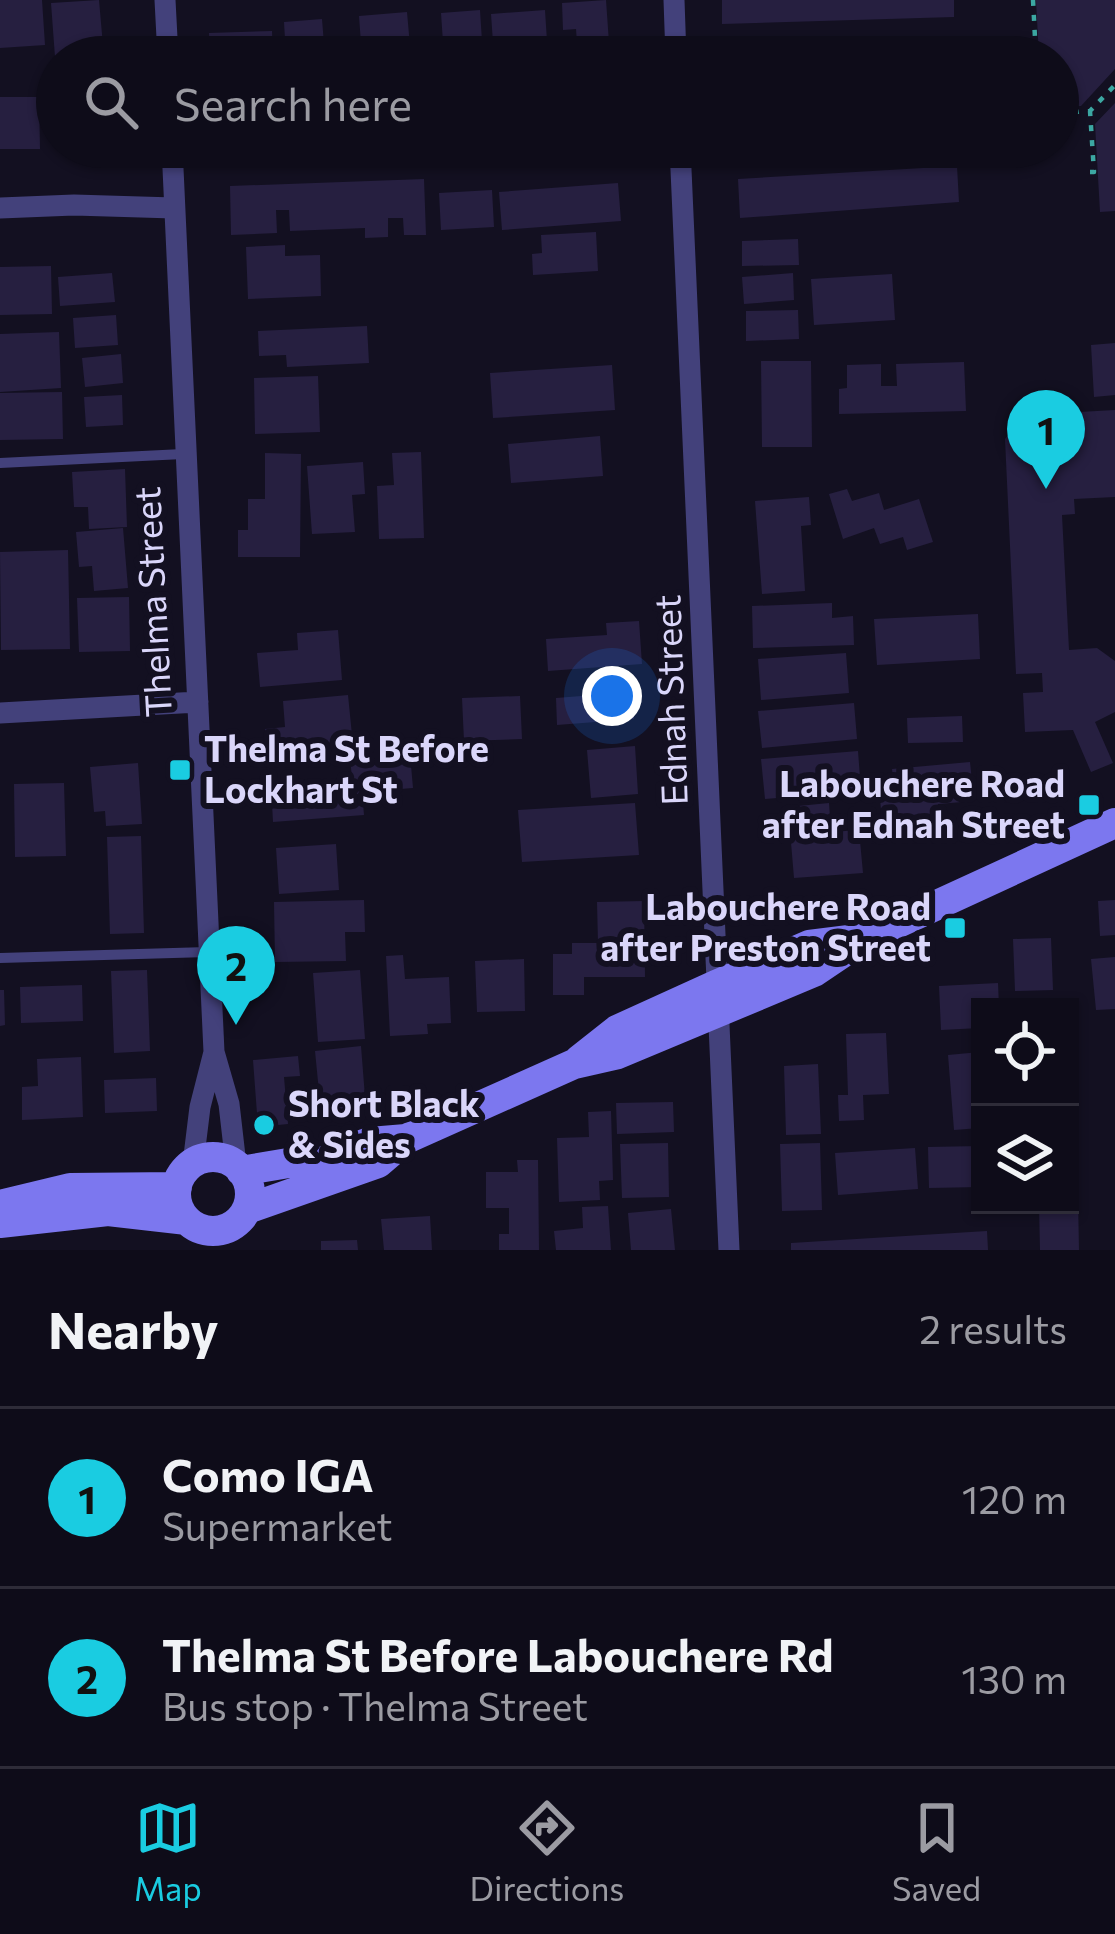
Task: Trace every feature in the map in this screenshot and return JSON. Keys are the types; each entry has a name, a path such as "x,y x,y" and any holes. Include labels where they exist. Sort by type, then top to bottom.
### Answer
{"main road":[{"path":"0,1205 70,1189 185,1176 214,1157 239,1168 330,1156 370,1142 406,1138 574,1064 618,1054 716,1000 814,972 863,939 1115,823"},
{"path":"0,1223 108,1210 196,1232 237,1229 378,1163 406,1138"},
{"path":"237,1229 250,1189 239,1168"},
{"path":"185,1176 180,1210 196,1232"}],"street":[{"path":"165,0 167,36"},
{"path":"674,0 675,36"},
{"name":"Thelma Street","path":"173,168 214,1052 229,1103 239,1168"},
{"name":"Ednah Street","path":"681,168 729,1250"},
{"path":"0,208 174,208"},
{"path":"0,713 198,702"},
{"name":"Thelma Street","path":"185,1176 214,1052"}],"lane":[{"path":"0,463 183,454"},
{"path":"0,958 208,952"}],"path":[{"path":"1034,0 1036,36"},
{"path":"1079,112 1090,111 1115,85"},
{"path":"1090,111 1094,172 1090,172"}],"building":[{"path":"0,0 42,0 44,36 36,36 36,46 0,48"},
{"path":"99,0 102,36 53,36 51,3"},
{"path":"606,0 609,36 576,36 576,29 563,30 562,3"},
{"path":"722,0 954,0 954,17 722,24"},
{"path":"1036,0 1115,0 1115,69 1081,106 1079,36 1038,36"},
{"path":"480,10 482,36 443,36 441,13"},
{"path":"545,10 547,36 493,36 491,14"},
{"path":"407,12 409,36 360,36 359,16"},
{"path":"322,19 323,36 285,36 284,22"},
{"path":"272,31 272,36 209,36"},
{"path":"0,97 36,97 36,149 0,149"},
{"path":"1115,103 1115,211 1100,212 1095,124"},
{"path":"957,168 959,202 740,218 738,179"},
{"path":"424,179 426,235 404,235 403,218 388,218 388,237 365,238 365,228 290,231 289,210 276,210 277,233 231,235 230,186"},
{"path":"618,183 621,221 502,230 499,192"},
{"path":"492,190 494,227 441,230 439,193"},
{"path":"596,232 598,271 533,275 532,254 542,253 541,235"},
{"path":"798,239 799,265 742,266 742,241"},
{"path":"285,245 285,256 320,255 321,296 248,299 246,247"},
{"path":"51,266 52,314 0,315 0,267"},
{"path":"112,273 115,302 60,306 58,277"},
{"path":"793,273 794,300 744,304 742,277"},
{"path":"892,274 895,320 814,325 811,279"},
{"path":"798,310 799,339 746,341 746,311"},
{"path":"116,315 118,345 75,348 73,318"},
{"path":"367,326 369,363 287,367 286,355 259,356 258,331"},
{"path":"59,332 61,388 0,392 0,334"},
{"path":"1115,343 1115,395 1094,397 1091,345"},
{"path":"121,354 123,383 85,387 82,358"},
{"path":"761,361 811,361 812,447 762,447"},
{"path":"964,362 966,411 839,414 839,389 847,388 847,365 881,364 881,386 897,386 896,364"},
{"path":"612,365 615,410 493,418 490,373"},
{"path":"318,376 320,432 255,434 254,378"},
{"path":"62,392 63,439 0,440 0,393"},
{"path":"122,395 123,425 86,427 84,397"},
{"path":"1115,410 1115,497 1074,499 1075,514 1062,515 1069,650 1097,648 1115,661 1115,712 1095,722 1113,763 1091,772 1073,730 1025,732 1023,693 1043,692 1042,673 1016,674 1005,439 1025,415"},
{"path":"600,436 603,476 511,483 508,444"},
{"path":"421,452 424,538 379,539 377,486 394,485 392,453"},
{"path":"265,453 301,454 300,557 238,557 238,530 248,530 248,499 265,499"},
{"path":"363,462 365,494 352,495 355,532 312,534 307,466"},
{"path":"125,469 127,527 89,529 88,507 74,507 72,472"},
{"path":"847,489 852,501 879,493 884,510 919,499 933,542 907,550 903,537 880,544 874,528 843,539 829,494"},
{"path":"809,497 811,525 801,526 805,591 762,594 755,501"},
{"path":"123,528 128,588 94,591 92,566 79,567 76,532"},
{"path":"68,550 70,649 1,650 0,552"},
{"path":"129,597 130,651 79,652 77,598"},
{"path":"832,603 832,618 853,616 854,645 753,648 752,606"},
{"path":"978,614 980,659 877,665 874,619"},
{"path":"639,621 642,664 548,671 546,639 607,635 606,623"},
{"path":"338,630 342,680 260,687 257,653 298,650 297,633"},
{"path":"846,653 849,693 761,700 758,659"},
{"path":"632,692 634,719 557,725 556,698"},
{"path":"348,695 353,745 267,752 265,729 285,727 283,701"},
{"path":"520,696 522,739 464,741 462,698"},
{"path":"854,703 857,739 762,748 758,711"},
{"path":"962,716 963,742 908,743 907,718"},
{"path":"635,746 638,794 591,798 587,750"},
{"path":"858,751 861,791 765,799 761,759"},
{"path":"410,754 413,788 362,792 364,815 273,822 271,785 352,778 350,758"},
{"path":"970,762 974,801 938,804 939,817 882,822 880,798 895,797 892,769"},
{"path":"138,763 142,824 106,826 105,811 94,812 90,767"},
{"path":"64,783 66,856 15,857 14,784"},
{"path":"635,803 639,855 522,862 518,810"},
{"path":"829,803 831,832 859,830 863,873 794,878 788,807"},
{"path":"141,836 144,933 110,934 107,837"},
{"path":"336,844 339,890 279,894 276,848"},
{"path":"364,900 365,932 345,932 346,961 275,962 274,902"},
{"path":"1115,900 1115,935 1100,936 1098,901"},
{"path":"644,901 645,977 584,977 584,995 553,995 553,954 572,954 572,943 598,943 597,902"},
{"path":"1051,938 1053,990 1015,991 1013,939"},
{"path":"403,955 405,979 449,977 451,1023 427,1024 428,1034 390,1036 386,956"},
{"path":"1115,957 1115,1009 1096,1010 1091,959"},
{"path":"524,959 525,1011 477,1012 475,961"},
{"path":"147,970 150,1051 114,1053 111,971"},
{"path":"360,970 365,1039 318,1042 313,973"},
{"path":"998,983 999,998 971,998 971,1028 941,1030 939,986"},
{"path":"82,985 83,1021 21,1023 20,987"},
{"path":"0,990 4,990 5,1025 0,1026"},
{"path":"886,1033 889,1094 863,1095 864,1120 839,1121 838,1095 848,1095 846,1034"},
{"path":"361,1046 365,1097 343,1099 344,1110 321,1112 315,1051"},
{"path":"971,1053 971,1129 954,1130 948,1055"},
{"path":"298,1056 300,1076 284,1077 288,1124 258,1127 253,1060"},
{"path":"81,1057 83,1117 22,1120 22,1087 38,1086 37,1059"},
{"path":"818,1064 821,1134 786,1135 784,1066"},
{"path":"156,1078 157,1111 105,1113 104,1080"},
{"path":"673,1102 674,1132 617,1134 616,1103"},
{"path":"611,1111 613,1180 599,1181 600,1200 559,1202 557,1138 589,1137 588,1112"},
{"path":"668,1143 669,1197 622,1198 620,1144"},
{"path":"820,1143 822,1210 782,1211 780,1144"},
{"path":"971,1146 971,1187 929,1188 928,1147"},
{"path":"915,1148 918,1189 838,1195 835,1153"},
{"path":"517,1160 538,1160 539,1250 499,1250 499,1234 509,1234 509,1208 486,1208 486,1172 518,1172"},
{"path":"608,1206 611,1250 556,1250 554,1231 583,1228 582,1207"},
{"path":"671,1209 675,1250 631,1250 628,1213"},
{"path":"1039,1214 1078,1214 1079,1250 1040,1250"},
{"path":"430,1216 432,1250 384,1250 381,1219"},
{"path":"987,1231 988,1250 791,1250 791,1243"},
{"path":"357,1240 358,1250 321,1250 321,1241"}],"place":[{"name":"Como IGA","path":"1046,489"},
{"name":"Thelma St Before Lockhart St","path":"180,770"},
{"name":"Labouchere Road after Ednah Street","path":"1089,805"},
{"name":"Labouchere Road after Preston Street","path":"955,928"},
{"name":"Thelma St Before Labouchere Rd","path":"236,1025"},
{"name":"Short Black & Sides","path":"264,1125"}]}
